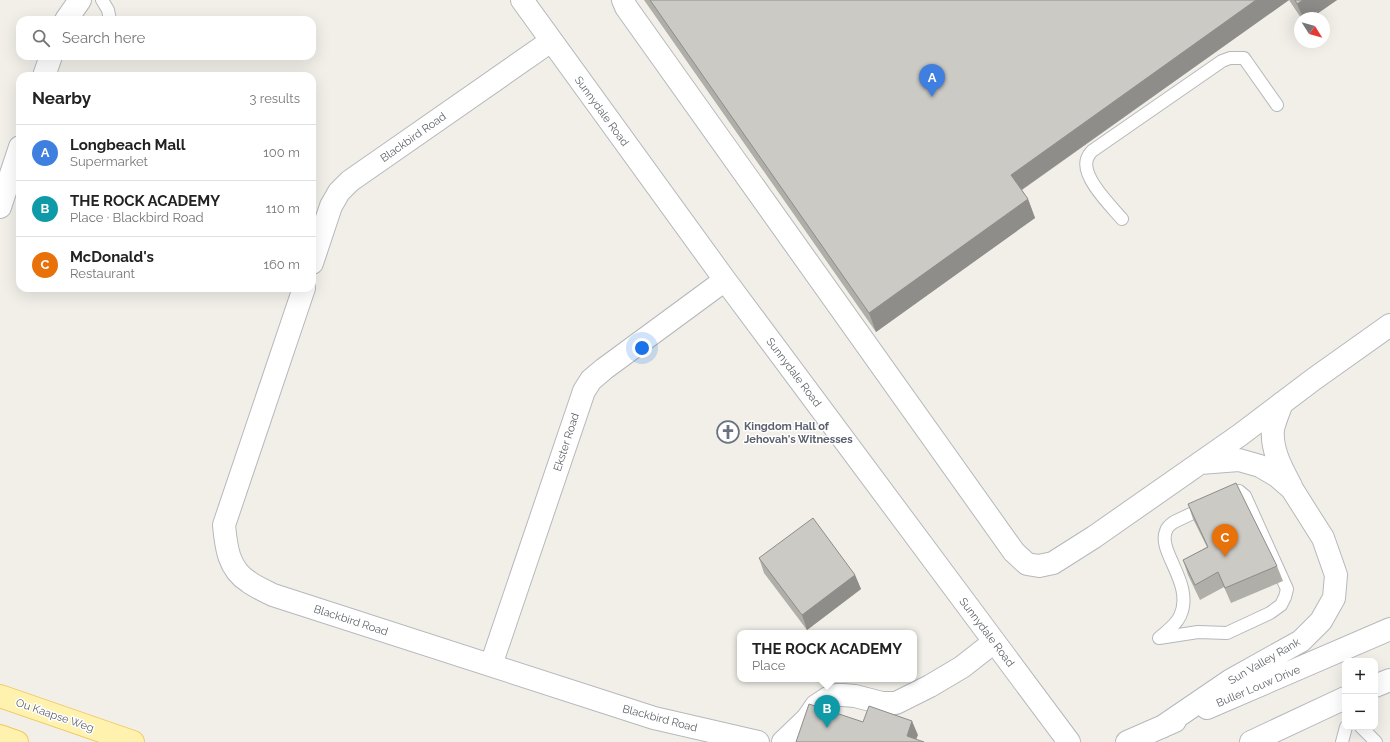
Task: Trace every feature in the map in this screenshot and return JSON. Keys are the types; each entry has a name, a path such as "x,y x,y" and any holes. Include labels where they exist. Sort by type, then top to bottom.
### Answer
{"main road":[{"name":"Ou Kaapse Weg","path":"0,696 133,742"},
{"path":"0,736 17,742"}],"street":[{"path":"69,16 80,0"},
{"name":"Sunnydale Road","path":"522,0 725,280 1069,742"},
{"path":"623,0 626,7 1005,539 1023,562 1027,564 1039,566 1053,563 1094,537 1240,435 1282,402 1390,325"},
{"name":"Blackbird Road","path":"316,251 331,206 339,192 350,181 551,41"},
{"path":"45,72 50,60"},
{"path":"0,207 16,160"},
{"name":"Ekster Road","path":"491,665 584,391 591,380 604,369 725,280"},
{"name":"Blackbird Road","path":"303,292 224,524 226,549 236,570 248,582 274,595 654,718 758,742"},
{"name":"Sun Valley Rank","path":"1162,727 1231,680 1301,641 1321,621 1334,598 1336,575 1323,538 1292,489 1277,458 1273,440 1274,428 1282,402"},
{"name":"Sun Valley Rank","path":"1199,463 1239,460 1260,466 1277,476 1292,489"},
{"name":"Buller Louw Drive","path":"1126,742 1390,629"},
{"path":"783,742 807,718 816,706 828,698 836,695 843,695 855,696 882,703 896,703 930,686 962,667 994,642"},
{"path":"1378,685 1390,680"},
{"path":"1251,742 1342,703"}],"lane":[{"path":"102,0 108,10 109,16"},
{"path":"1122,219 1095,186 1087,170 1087,158 1092,151 1222,61 1230,58 1244,58 1277,105"},
{"path":"1239,491 1245,496 1287,588 1286,597 1281,605 1270,613 1227,633 1198,632 1159,638 1174,625 1180,615 1184,597 1180,579 1166,545 1166,530 1174,522 1239,491"},
{"path":"1342,742 1345,730"},
{"path":"1364,730 1376,742"}],"building":[{"path":"650,0 1256,0 1011,175 1028,199 869,313"},
{"path":"1295,0 1303,0 1297,4"},
{"path":"1236,483 1277,566 1225,588 1218,572 1195,585 1183,560 1208,547 1188,504"},
{"path":"813,518 855,575 802,615 759,558"},
{"path":"809,704 863,722 869,706 912,721 907,736 924,742 796,742"}],"place":[{"name":"Longbeach Mall","path":"932,97"},
{"name":"Kingdom Hall of Jehovah's Witnesses","path":"728,432"},
{"name":"McDonald's","path":"1225,557"},
{"name":"THE ROCK ACADEMY","path":"827,728"}]}
